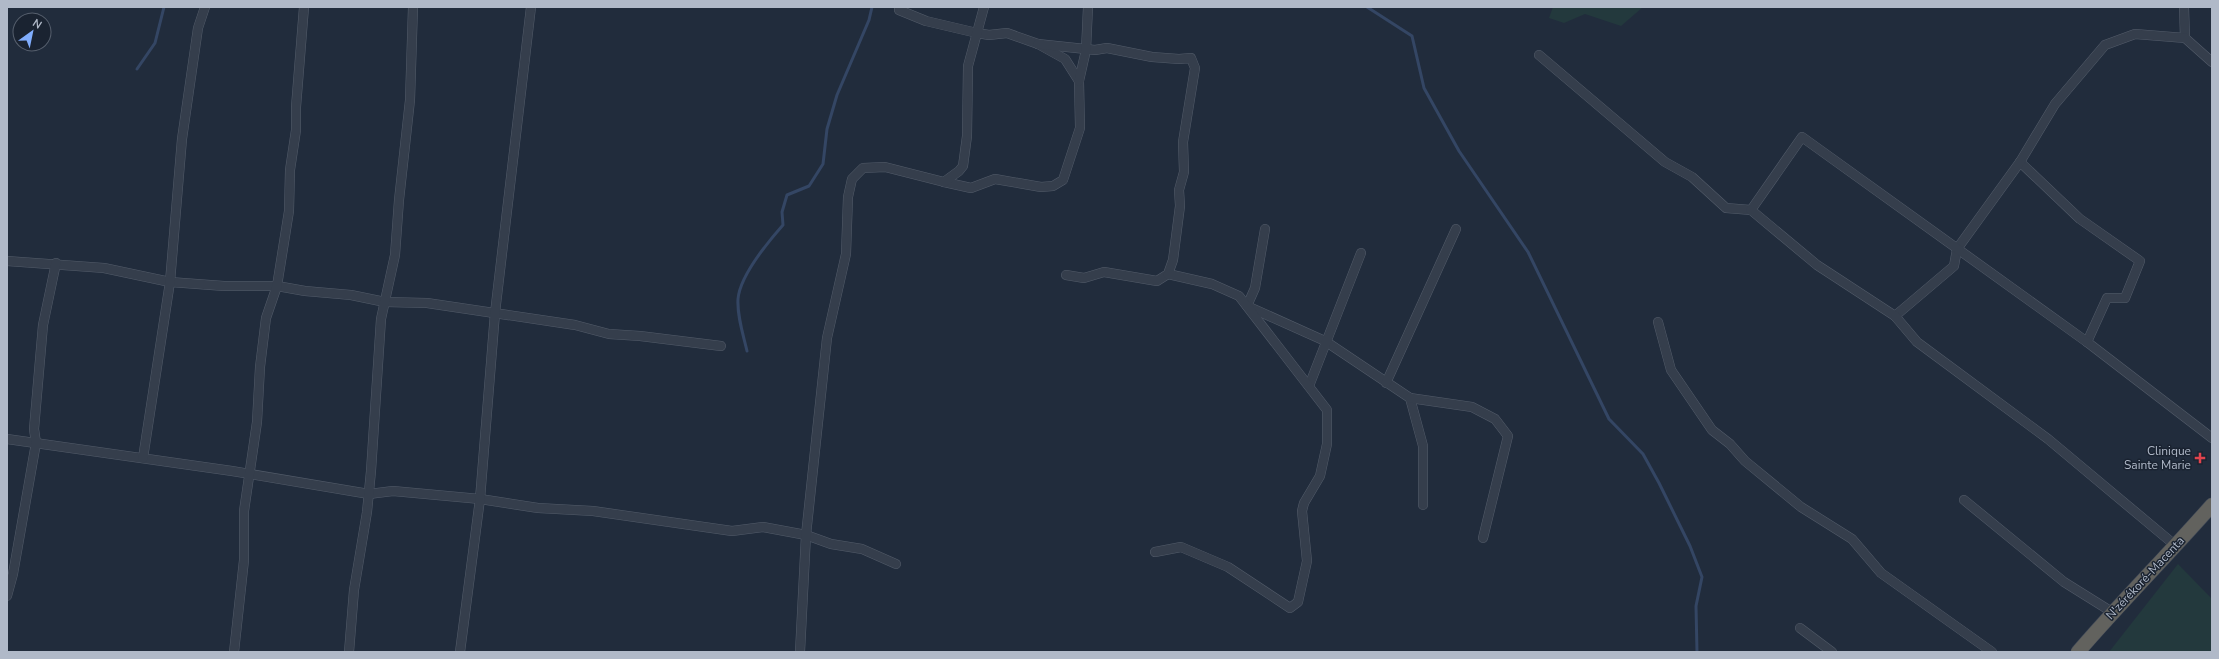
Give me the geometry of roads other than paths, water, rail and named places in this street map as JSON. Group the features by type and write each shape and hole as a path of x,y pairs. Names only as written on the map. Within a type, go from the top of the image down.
{"highway":[{"name":"N'zérékoré-Macenta","path":"2078,652 2112,612 2176,546 2212,505"}],"street":[{"path":"143,458 170,282 182,139 198,28 205,7"},
{"path":"234,652 244,560 244,511 257,422 260,368 266,318 277,286 289,211 290,170 296,130 297,92 304,7"},
{"path":"349,652 354,590 368,494 381,319 395,255 398,200 410,100 413,7"},
{"path":"460,652 480,499 495,313 531,7"},
{"path":"944,182 959,171 963,166 967,128 968,66 984,7"},
{"path":"800,652 806,535 827,338 846,254 848,197 852,179 863,168 885,167 971,188 995,179 1041,187 1053,186 1064,180 1080,128 1079,81 1086,50 1088,7"},
{"path":"2184,7 2185,38"},
{"path":"899,10 926,21 977,33 989,35 1007,32 1038,44 1065,59 1079,81"},
{"path":"1895,316 1954,266 1957,249 2020,162 2055,104 2105,45 2135,34 2185,38 2212,62"},
{"path":"1038,44 1086,50 1107,48 1152,57 1179,59 1191,58 1195,68 1183,142 1184,172 1179,190 1180,206 1174,252 1168,274 1157,281 1104,272 1084,278 1066,275"},
{"path":"1539,55 1659,157 1692,177 1726,208 1751,210 1817,265 1895,316 1917,342 2048,439 2176,546"},
{"path":"1751,210 1802,137 2086,342 2212,438"},
{"path":"2020,162 2080,219 2140,261 2125,298 2107,298 2086,342"},
{"path":"1247,306 1255,288 1265,229"},
{"path":"1386,383 1456,229"},
{"path":"1309,386 1325,341 1361,253"},
{"path":"7,261 56,263 104,268 170,282 224,286 277,286 305,291 351,295 385,302 427,303 575,325 609,334 640,336 721,346"},
{"path":"7,596 13,574 36,443 34,429 43,325 56,263"},
{"path":"1155,552 1181,547 1228,567 1290,608 1298,602 1307,562 1302,511 1304,503 1320,476 1327,444 1327,410 1239,296 1212,284 1168,274"},
{"path":"1247,306 1325,341 1410,398 1472,407 1495,419 1508,436 1483,538"},
{"path":"1658,322 1671,370 1712,430 1730,444 1745,461 1802,507 1852,540 1881,573 1992,652"},
{"path":"1410,398 1423,446 1423,505"},
{"path":"7,439 249,474 368,494 393,491 480,499 538,508 601,512 732,531 762,527 806,535 831,544 862,549 896,564"},
{"path":"1964,500 2064,582 2112,612"},
{"path":"1800,628 1832,652"}],"waterway":[{"path":"137,69 155,43 164,7"},
{"path":"747,351 738,312 740,290 756,259 783,225 782,212 787,195 809,186 823,164 827,129 837,95 869,20 872,7"},
{"path":"1367,7 1412,36 1424,88 1459,151 1528,252 1609,419 1643,454 1659,483 1690,546 1702,577 1696,606 1697,652"}],"place":[{"name":"Clinique Sainte Marie","path":"2200,458"}]}
